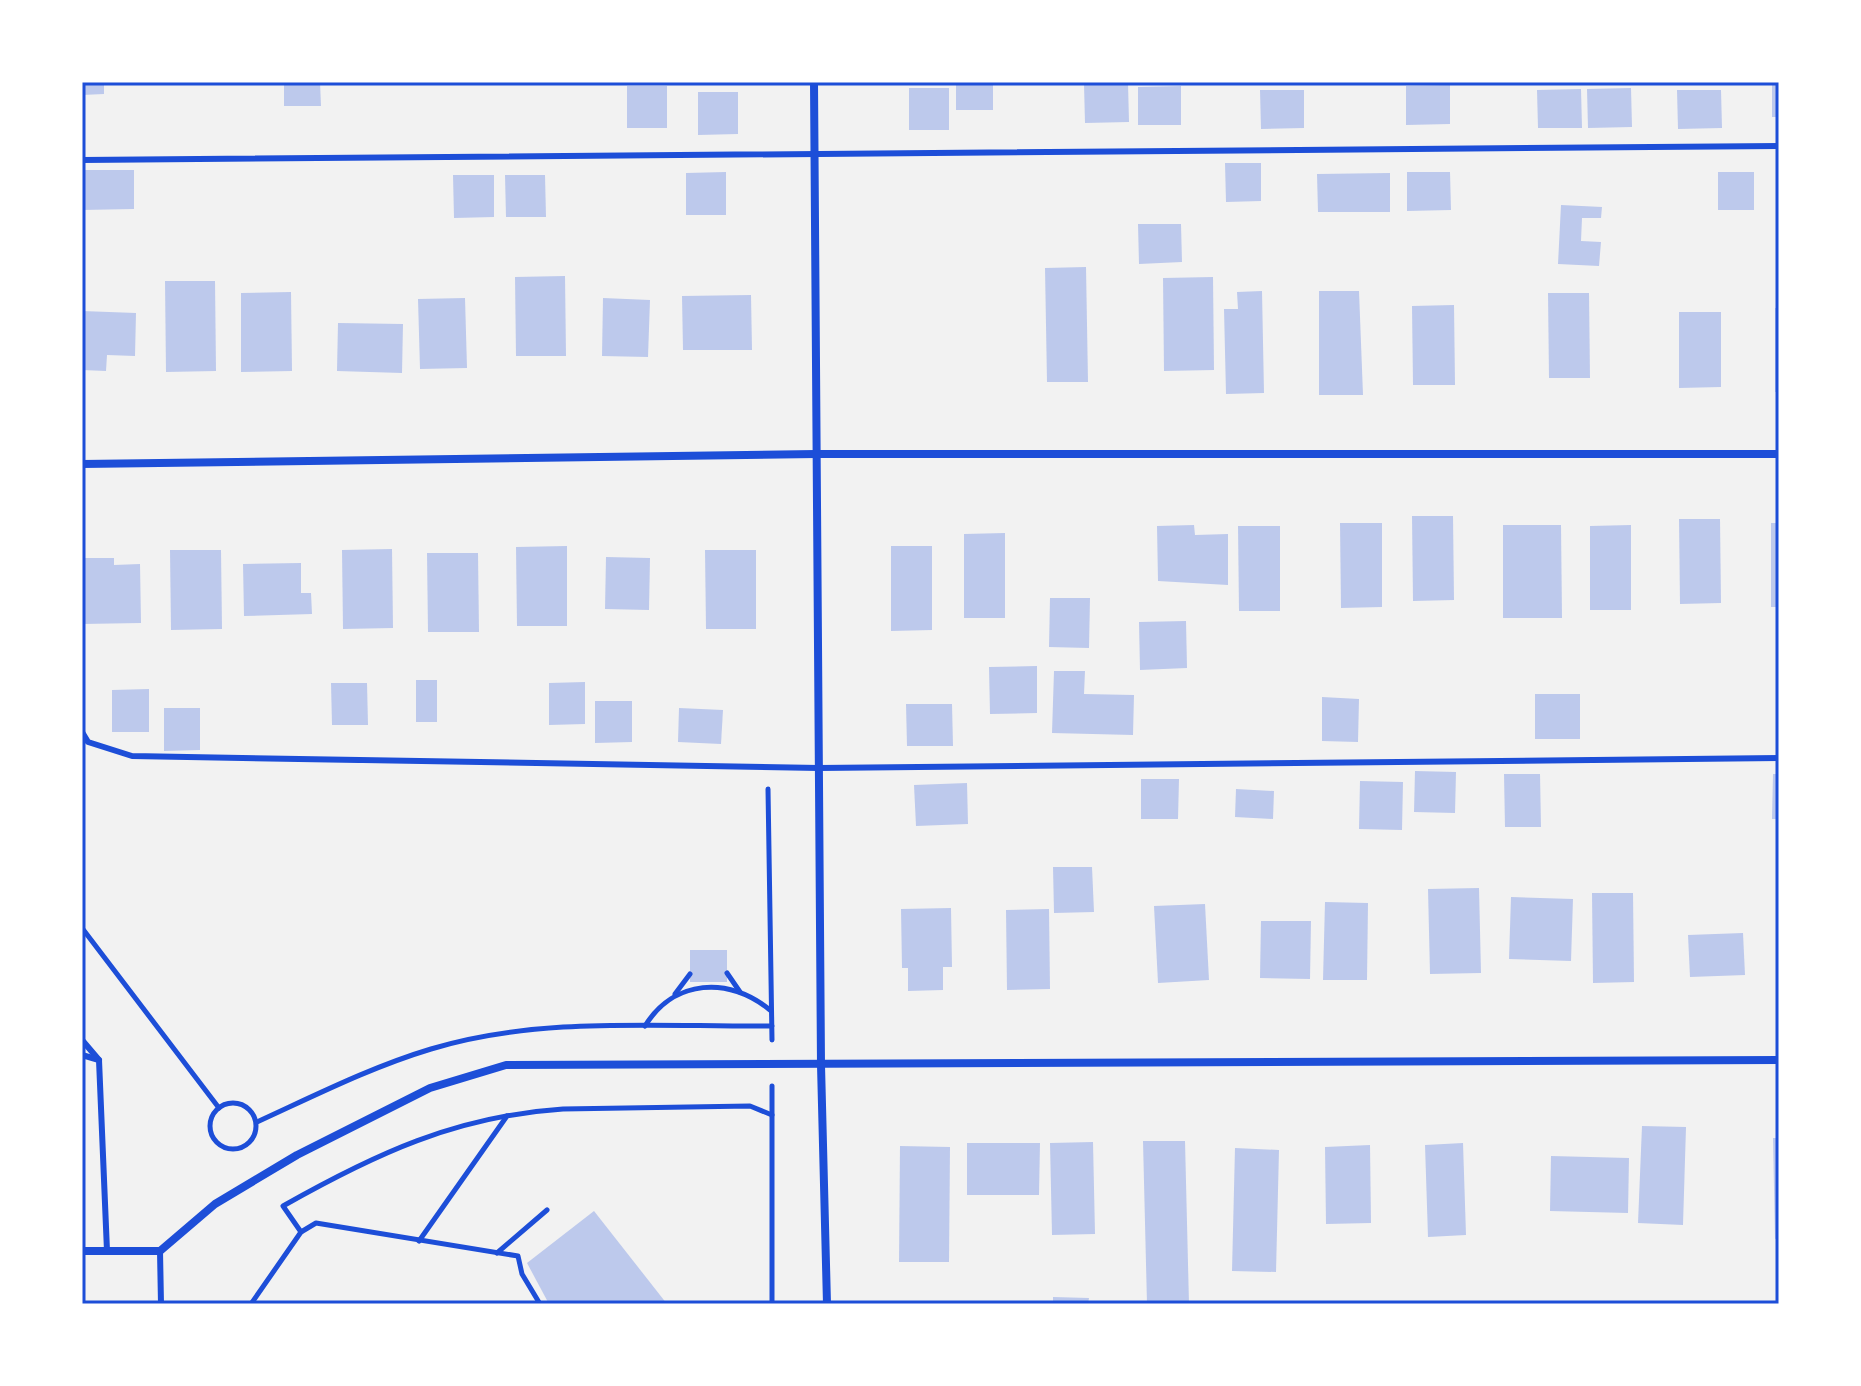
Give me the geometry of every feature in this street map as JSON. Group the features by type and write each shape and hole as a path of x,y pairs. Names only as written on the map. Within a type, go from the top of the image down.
{"street":[{"path":"814,82 821,1065 827,1304"},
{"path":"82,464 816,454 1779,454"},
{"path":"82,1251 160,1251 215,1204 297,1155 430,1088 506,1065 1779,1060"}],"lane":[{"path":"82,160 815,151 1779,146"},
{"path":"82,732 88,742 132,756 819,768 1779,758"},
{"path":"82,1040 99,1060 107,1251"},
{"path":"82,1055 99,1060"},
{"path":"160,1251 161,1304"}],"path":[{"path":"768,789 772,1026"},
{"path":"82,928 219,1108"},
{"path":"727,973 740,993"},
{"path":"645,1027 661,1003 675,994 690,974"},
{"path":"675,994 715,988 757,999 771,1011"},
{"path":"234,1103 249,1109 257,1122 248,1145 227,1149 215,1141 211,1121 219,1108 234,1103"},
{"path":"301,1232 283,1206 332,1178 436,1131 507,1116 585,1108 750,1106 772,1115 772,1304"},
{"path":"419,1241 507,1116"},
{"path":"497,1253 547,1210"},
{"path":"251,1304 301,1232 316,1223 518,1256 522,1274 540,1304"}],"building":[{"path":"82,82 104,82 104,94 82,95"},
{"path":"284,82 320,82 321,106 284,106"},
{"path":"956,82 993,82 993,110 956,110"},
{"path":"1772,82 1779,82 1779,117 1772,117"},
{"path":"1128,83 1129,122 1085,123 1084,84"},
{"path":"1450,85 1450,124 1406,125 1406,86"},
{"path":"627,86 667,86 667,128 627,128"},
{"path":"1181,86 1181,125 1138,125 1138,87"},
{"path":"909,88 949,88 949,130 909,130"},
{"path":"1631,88 1632,127 1588,128 1587,89"},
{"path":"1581,89 1582,128 1538,128 1537,90"},
{"path":"1260,90 1304,90 1304,128 1261,129"},
{"path":"1677,90 1721,90 1722,128 1678,129"},
{"path":"698,92 738,92 738,134 698,135"},
{"path":"1225,163 1261,163 1261,201 1226,202"},
{"path":"82,170 134,170 134,209 82,210"},
{"path":"726,172 726,215 686,215 686,173"},
{"path":"1407,172 1450,172 1451,210 1407,211"},
{"path":"1718,172 1754,172 1754,210 1718,210"},
{"path":"1390,173 1390,212 1318,212 1317,174"},
{"path":"453,175 494,175 494,217 454,218"},
{"path":"505,175 545,175 546,217 506,217"},
{"path":"1561,205 1602,207 1601,218 1582,218 1581,241 1601,242 1599,266 1558,264"},
{"path":"1138,224 1181,224 1182,262 1139,264"},
{"path":"1086,267 1088,382 1047,382 1045,268"},
{"path":"565,276 566,356 516,356 515,277"},
{"path":"1213,277 1214,370 1164,371 1163,278"},
{"path":"165,281 215,281 216,371 166,372"},
{"path":"1262,291 1264,393 1226,394 1224,309 1238,309 1237,292"},
{"path":"1319,291 1359,291 1363,395 1319,395"},
{"path":"291,292 292,371 241,372 241,293"},
{"path":"1548,293 1589,293 1590,378 1549,378"},
{"path":"751,295 752,350 683,350 682,296"},
{"path":"465,298 467,368 420,369 418,299"},
{"path":"603,298 650,300 648,357 602,356"},
{"path":"1454,305 1455,385 1413,385 1412,306"},
{"path":"1775,308 1779,308 1779,392 1775,392"},
{"path":"82,311 136,313 135,356 107,355 106,371 82,370"},
{"path":"1679,312 1721,312 1721,387 1679,388"},
{"path":"338,323 403,324 402,373 337,371"},
{"path":"1412,516 1453,516 1454,600 1413,601"},
{"path":"1679,519 1720,519 1721,603 1680,604"},
{"path":"1340,523 1382,523 1382,607 1341,608"},
{"path":"1771,523 1779,523 1779,607 1771,607"},
{"path":"1194,525 1195,535 1228,534 1228,585 1158,581 1157,526"},
{"path":"1503,525 1561,525 1562,618 1503,618"},
{"path":"1631,525 1631,610 1590,610 1590,526"},
{"path":"1238,526 1280,526 1280,611 1239,611"},
{"path":"1005,533 1005,618 964,618 964,534"},
{"path":"567,546 567,626 517,626 516,547"},
{"path":"891,546 932,546 932,630 891,631"},
{"path":"392,549 393,628 343,629 342,550"},
{"path":"170,550 221,550 222,629 171,630"},
{"path":"705,550 756,550 756,629 706,629"},
{"path":"427,553 478,553 479,632 428,632"},
{"path":"606,557 650,558 649,610 605,609"},
{"path":"82,558 114,558 114,565 140,564 141,623 82,624"},
{"path":"301,563 301,593 311,593 312,614 244,616 243,564"},
{"path":"1050,598 1090,598 1089,648 1049,647"},
{"path":"1186,621 1187,668 1140,670 1139,622"},
{"path":"1037,666 1037,713 990,714 989,667"},
{"path":"1054,671 1085,671 1084,694 1134,695 1133,735 1052,733"},
{"path":"416,680 437,680 437,722 416,722"},
{"path":"585,682 585,724 549,725 549,683"},
{"path":"331,683 367,683 368,725 332,725"},
{"path":"149,689 149,732 112,732 112,690"},
{"path":"1535,694 1580,694 1580,739 1535,739"},
{"path":"1322,697 1359,699 1358,742 1322,741"},
{"path":"595,701 632,701 632,742 595,743"},
{"path":"906,704 952,704 953,746 907,746"},
{"path":"164,708 200,708 200,750 164,751"},
{"path":"679,708 723,710 721,744 678,742"},
{"path":"1415,771 1456,772 1455,813 1414,812"},
{"path":"1504,774 1540,774 1541,827 1505,827"},
{"path":"1773,774 1779,774 1779,819 1772,819"},
{"path":"1141,779 1179,779 1178,819 1141,819"},
{"path":"1360,781 1403,782 1402,830 1359,829"},
{"path":"967,783 968,824 916,826 914,785"},
{"path":"1236,789 1274,791 1273,819 1235,817"},
{"path":"1053,867 1092,867 1094,912 1054,913"},
{"path":"1479,888 1481,973 1430,974 1428,889"},
{"path":"1592,893 1633,893 1634,982 1593,983"},
{"path":"1511,897 1573,899 1571,961 1509,959"},
{"path":"1325,902 1368,903 1367,980 1323,980"},
{"path":"1205,904 1209,980 1158,983 1154,906"},
{"path":"951,908 952,967 943,967 943,990 908,991 908,968 902,968 901,909"},
{"path":"1049,909 1050,989 1007,990 1006,910"},
{"path":"1261,921 1311,921 1310,979 1260,978"},
{"path":"1743,933 1745,975 1690,977 1688,935"},
{"path":"690,950 727,950 727,982 690,982"},
{"path":"1642,1126 1686,1127 1683,1225 1638,1223"},
{"path":"1773,1138 1779,1138 1779,1238 1775,1239"},
{"path":"1143,1141 1185,1141 1189,1304 1147,1304"},
{"path":"1093,1142 1095,1234 1052,1235 1050,1143"},
{"path":"967,1143 1040,1143 1039,1195 967,1195"},
{"path":"1463,1143 1466,1235 1428,1237 1425,1145"},
{"path":"1370,1145 1371,1223 1326,1224 1325,1147"},
{"path":"900,1146 950,1147 949,1262 899,1262"},
{"path":"1235,1148 1279,1150 1276,1272 1232,1271"},
{"path":"1551,1156 1629,1158 1628,1213 1550,1211"},
{"path":"594,1211 667,1304 549,1304 527,1263"},
{"path":"1053,1297 1089,1298 1088,1304 1053,1304"}]}
